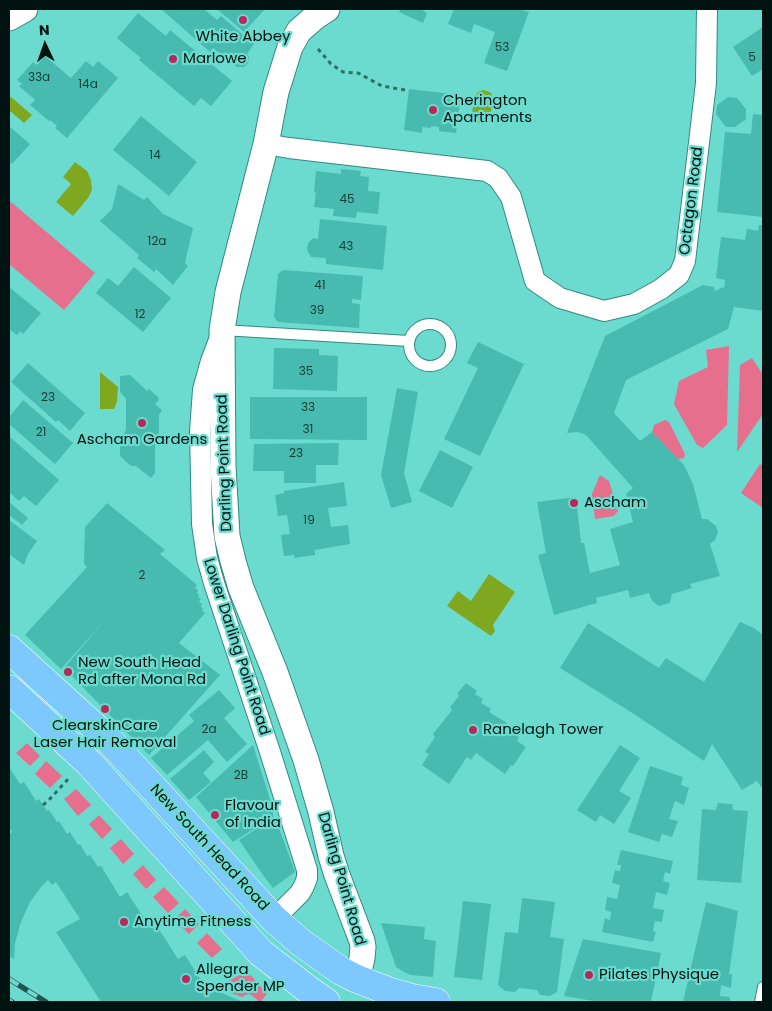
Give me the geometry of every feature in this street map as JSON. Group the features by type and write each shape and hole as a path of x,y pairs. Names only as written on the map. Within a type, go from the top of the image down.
{"main road":[{"name":"New South Head Road","path":"9,649 108,739 274,919 307,947 341,971 354,991 391,992 436,1002"},
{"name":"New South Head Road","path":"9,689 102,777 261,953 326,1002"}],"street":[{"path":"9,18 25,9"},
{"name":"Darling Point Road","path":"327,9 299,31 290,47 276,92 266,144 228,292 222,330 223,466 227,536 232,561 275,672 306,760 337,875 362,941 362,958 354,991"},
{"name":"Octagon Road","path":"266,144 487,171 498,178 511,197 535,281 560,298 604,311 634,304 661,289 679,274 685,261 706,83 707,9"},
{"name":"Lower Darling Point Road","path":"222,330 203,390 200,431 202,524 207,558 307,870 307,878 300,893 274,919"}],"lane":[{"path":"435,324 447,331 452,343 452,350 443,362 437,365 422,365 412,355 409,341 411,335 421,325 435,324"},
{"path":"222,330 409,341"},
{"path":"760,1002 763,987"}],"path":[{"path":"318,49 331,64 343,72 358,73 382,86 405,90"},
{"path":"43,805 72,775"}],"shaded area":[{"path":"483,90 490,92 494,99 489,119 478,123 472,113 475,96"},
{"path":"11,97 32,115 24,123 9,110 9,99"},
{"path":"75,162 87,171 91,180 92,190 73,216 56,202 71,184 63,177"},
{"path":"11,202 95,273 64,310 9,264 9,205"},
{"path":"729,346 727,425 703,448 697,445 674,404 679,381 708,367 706,350"},
{"path":"752,358 763,375 763,414 737,452 740,365"},
{"path":"100,372 118,387 117,402 114,409 100,409"},
{"path":"665,420 669,422 685,454 684,458 678,459 652,432 654,425"},
{"path":"760,464 763,466 763,508 741,493"},
{"path":"600,475 609,481 618,511 614,516 595,519 592,494"},
{"path":"489,574 515,592 493,625 495,631 491,636 447,606 458,591 471,601"},
{"path":"27,743 40,756 30,766 16,753"},
{"path":"46,761 62,776 50,788 35,774"},
{"path":"76,789 91,805 78,816 64,799"},
{"path":"99,815 112,829 102,839 89,824"},
{"path":"121,839 134,854 123,864 110,848"},
{"path":"143,865 156,880 146,889 133,874"},
{"path":"164,887 179,903 168,913 153,897"},
{"path":"185,909 199,924 189,934 174,920"},
{"path":"207,933 222,949 212,958 197,943"},
{"path":"247,971 267,994 260,1002 250,994 242,997 231,993 227,982"}],"building":[{"path":"161,9 204,9 217,20 221,16 254,44 247,54 249,57 248,63 244,67 237,67 213,48 210,52"},
{"name":"White Abbey","path":"217,9 265,9 244,32"},
{"path":"401,9 420,9 427,13 423,23 399,12"},
{"path":"454,9 519,9 529,12 507,71 484,63 495,32 474,24 471,33 448,24"},
{"name":"Marlowe","path":"138,13 166,36 170,30 232,81 211,106 201,98 194,106 139,60 141,58 117,38"},
{"path":"763,27 763,69 752,76 733,47"},
{"path":"45,56 71,78 86,61 93,67 98,61 118,78 67,138 55,128 57,126 30,105 35,100 19,86 22,84 17,80 33,62 37,65"},
{"name":"Cherington Apartments","path":"409,89 461,95 456,133 439,131 439,127 431,126 431,128 422,127 422,133 404,130"},
{"path":"728,97 737,98 746,109 746,119 735,127 726,127 716,114 717,105"},
{"path":"753,114 763,115 763,217 717,212 725,132 751,134"},
{"path":"141,116 197,162 169,196 113,150"},
{"path":"9,126 30,144 12,164 9,162"},
{"path":"341,169 361,171 360,176 369,177 368,191 380,192 378,214 357,212 356,218 333,216 334,209 314,207 316,171 341,174"},
{"path":"118,184 144,200 147,197 163,214 193,228 185,263 188,266 173,285 156,269 154,272 137,258 139,255 100,221 112,209"},
{"path":"320,219 387,226 383,270 326,264 326,258 311,257 307,250 308,243 313,238 318,239"},
{"path":"759,225 763,225 763,311 734,307 728,329 626,380 614,413 640,441 652,432 684,465 693,484 702,519 707,519 716,526 718,532 715,540 710,544 720,576 690,584 692,588 672,594 670,603 659,606 652,601 649,593 630,598 628,590 596,598 597,603 554,615 538,555 546,553 537,502 576,497 581,543 584,543 590,573 620,565 610,529 633,522 626,494 633,488 586,435 578,432 567,433 605,336 703,285 714,287 715,291 723,287 724,289 725,280 716,278 721,237 745,240 747,229 758,231"},
{"path":"134,267 171,298 143,332 96,293 108,278 118,286"},
{"path":"283,270 363,276 361,300 352,299 352,303 360,304 359,328 278,322 274,317 278,274"},
{"path":"9,287 41,313 23,334 20,331 17,335 9,329"},
{"path":"478,342 524,364 480,456 444,439 478,368 467,363"},
{"path":"274,348 319,349 319,355 338,356 337,391 273,389"},
{"path":"28,363 85,413 70,431 58,420 56,422 11,382"},
{"name":"Ascham Gardens","path":"130,375 147,391 149,389 158,397 159,400 155,404 162,410 159,415 159,439 155,439 155,473 151,478 136,466 131,466 120,456 120,439 126,430 126,399 120,392 120,376"},
{"path":"397,388 418,392 404,473 412,502 391,508 381,475"},
{"path":"250,397 367,397 367,440 250,439"},
{"path":"23,400 73,443 55,464 9,424 9,417"},
{"path":"10,437 59,480 36,506 24,496 19,501 9,492"},
{"path":"339,443 338,465 316,465 316,483 284,483 284,471 253,471 254,444"},
{"path":"440,450 473,467 452,508 419,491"},
{"path":"344,482 347,506 328,508 331,527 348,525 350,544 315,550 315,555 294,558 294,555 284,556 281,535 290,534 287,515 278,516 275,495 284,493 284,491"},
{"path":"9,502 28,518 22,525 9,515"},
{"path":"107,503 165,550 160,554 197,585 195,588 198,590 198,597 201,599 199,602 202,604 202,611 205,613 179,643 220,675 149,755 64,668 107,618 61,669 25,635 87,567 84,564 85,527"},
{"path":"9,520 37,541 28,554 24,565 9,554"},
{"path":"740,622 754,628 763,635 763,786 761,787 757,781 742,790 712,744 704,761 634,714 560,668 588,623 659,668 666,658 704,682"},
{"name":"Ranelagh Tower","path":"466,683 477,691 475,694 483,699 481,703 491,709 489,712 507,723 505,726 519,737 517,741 526,747 505,774 476,753 471,760 467,757 449,784 422,765 429,754 425,752 435,737 433,734 452,710 450,707"},
{"path":"219,690 235,708 224,718 247,744 227,762 208,740 167,775 151,758 194,721 189,715"},
{"path":"253,745 273,809 273,817 233,842 196,797"},
{"path":"620,745 640,758 619,791 631,798 614,824 600,815 596,822 577,810"},
{"path":"204,750 214,762 203,773 211,782 189,800 170,779"},
{"path":"650,766 683,777 681,785 689,788 684,805 675,801 669,819 678,821 672,837 662,834 659,842 628,832"},
{"path":"9,767 20,784 24,782 36,801 39,799 57,822 59,821 67,834 70,832 87,856 90,855 98,867 101,866 120,897 127,892 149,926 155,923 178,959 185,955 207,990 210,988 243,1002 101,1002 56,932 80,919 56,882 52,885 48,880 30,902 21,922 15,943 14,959 9,956 9,835 12,832 9,827"},
{"path":"718,803 732,804 733,810 748,811 741,883 697,880 702,809 716,810"},
{"path":"275,817 295,872 273,888 239,840"},
{"path":"621,850 673,861 670,874 665,872 663,881 670,883 667,895 656,892 653,908 664,910 662,922 655,921 653,931 656,932 653,942 602,932 605,918 610,920 611,912 605,910 607,897 617,899 620,885 612,883 615,870 620,871 621,865 617,865"},
{"path":"522,898 555,902 550,937 564,939 557,992 550,996 540,995 537,990 519,988 515,992 505,991 498,985 505,932 518,933"},
{"path":"463,901 491,904 482,980 454,977"},
{"path":"706,902 738,911 729,974 732,974 731,988 721,985 720,996 730,997 730,1002 683,1002"},
{"path":"381,923 425,927 424,939 436,941 433,977 411,975 396,967"},
{"path":"583,939 661,953 651,1002 599,1002 564,996"}],"railway":[{"path":"9,979 46,1002"}],"place":[{"name":"White Abbey","path":"243,20"},
{"name":"Marlowe","path":"173,59"},
{"name":"Cherington Apartments","path":"433,110"},
{"name":"Ascham Gardens","path":"142,423"},
{"name":"Ascham","path":"574,503"},
{"name":"New South Head Rd after Mona Rd","path":"68,672"},
{"name":"ClearskinCare Laser Hair Removal","path":"105,709"},
{"name":"Ranelagh Tower","path":"473,730"},
{"name":"Flavour of India","path":"215,815"},
{"name":"Anytime Fitness","path":"124,922"},
{"name":"Pilates Physique","path":"589,975"},
{"name":"Allegra Spender MP","path":"186,979"}]}
